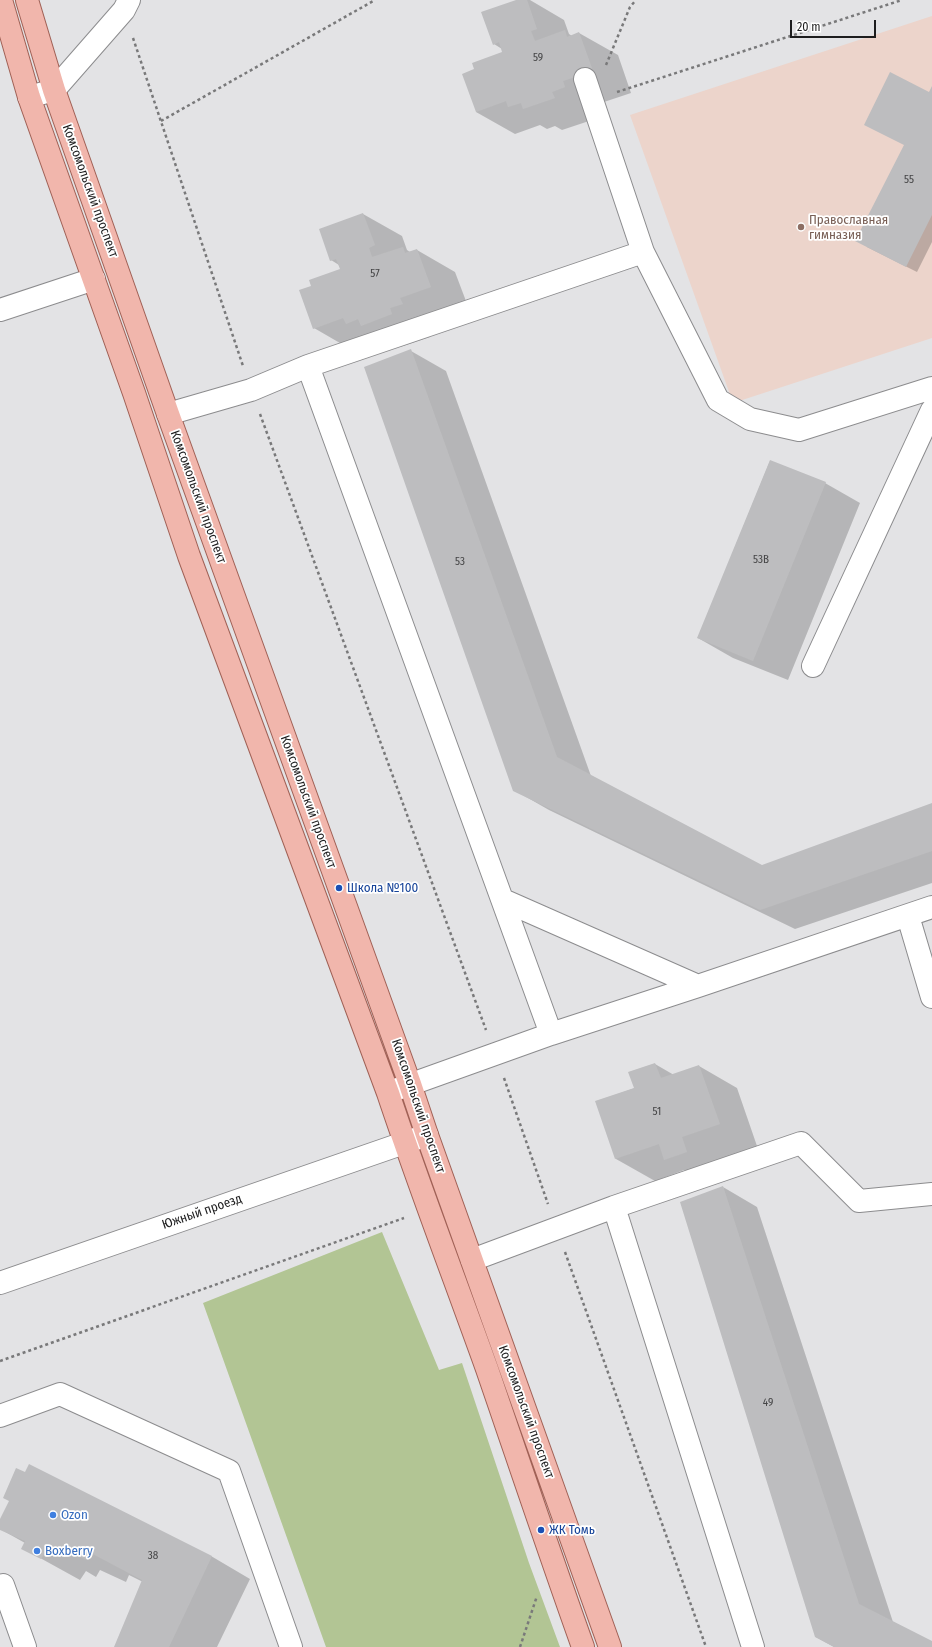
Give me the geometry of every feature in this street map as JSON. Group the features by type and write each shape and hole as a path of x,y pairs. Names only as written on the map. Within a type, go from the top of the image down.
{"main road":[{"name":"Комсомольский проспект","path":"1,0 29,97 94,279 189,556 388,1093 404,1142 493,1387 550,1556 583,1647"},
{"name":"Комсомольский проспект","path":"27,0 54,90 168,414 410,1084 610,1647"}],"street":[{"path":"29,97 54,90 126,5"},
{"path":"585,79 643,252 718,400 750,419 799,430 932,388"},
{"path":"168,414 251,390 308,366 643,252"},
{"path":"0,310 94,279"},
{"path":"308,366 551,1034"},
{"path":"813,666 932,410"},
{"path":"503,900 698,986"},
{"path":"388,1093 495,1053 932,907"},
{"path":"908,916 932,997"},
{"name":"Южный проезд","path":"0,1282 427,1135"},
{"path":"472,1260 614,1207 802,1143 860,1201 932,1194"},
{"path":"614,1207 753,1647"},
{"path":"0,1416 60,1394 229,1471 291,1647"},
{"path":"1,1583 25,1647"}],"path":[{"path":"161,121 375,0"},
{"path":"591,100 630,7 636,0"},
{"path":"591,100 902,0"},
{"path":"126,5 161,121 251,390 495,1053 706,1647"},
{"path":"0,1361 429,1209"},
{"path":"520,1647 538,1594"}],"shaded area":[{"name":"Православная гимназия","path":"932,16 932,338 733,403 630,115"}],"green space":[{"path":"382,1232 439,1370 462,1363 529,1563 560,1647 326,1647 203,1303"}],"building":[{"path":"516,0 527,0 537,29 531,31 535,41 565,30 567,37 579,32 593,71 563,81 565,87 552,92 555,98 523,109 521,103 508,107 506,101 476,112 462,74 474,69 472,63 502,52 499,42 493,45 481,12"},
{"path":"890,72 929,92 932,86 932,215 906,267 855,241 904,145 864,125"},
{"path":"363,213 375,245 369,248 372,257 403,247 405,253 417,249 431,287 400,298 403,304 390,308 392,314 361,326 358,319 346,324 343,318 313,329 299,290 311,286 309,280 340,269 336,259 330,261 319,229"},
{"path":"411,349 557,757 762,865 932,803 932,851 760,910 513,791 364,367"},
{"path":"770,460 826,482 753,661 697,638"},
{"path":"655,1063 661,1078 699,1065 720,1124 682,1137 687,1152 664,1160 659,1144 615,1159 595,1101 634,1088 628,1072"},
{"path":"723,1186 859,1604 932,1641 932,1647 834,1647 815,1637 680,1202"},
{"path":"29,1464 212,1556 169,1647 114,1647 142,1580 91,1553 87,1560 61,1548 57,1556 47,1550 41,1559 21,1549 25,1541 0,1530 0,1519 9,1501 3,1498 16,1468 25,1472"}],"place":[{"name":"Православная гимназия","path":"801,227"},
{"name":"Школа №100","path":"339,888"},
{"name":"Ozon","path":"53,1515"},
{"name":"ЖК Томь","path":"541,1530"},
{"name":"Boxberry","path":"37,1551"}]}
